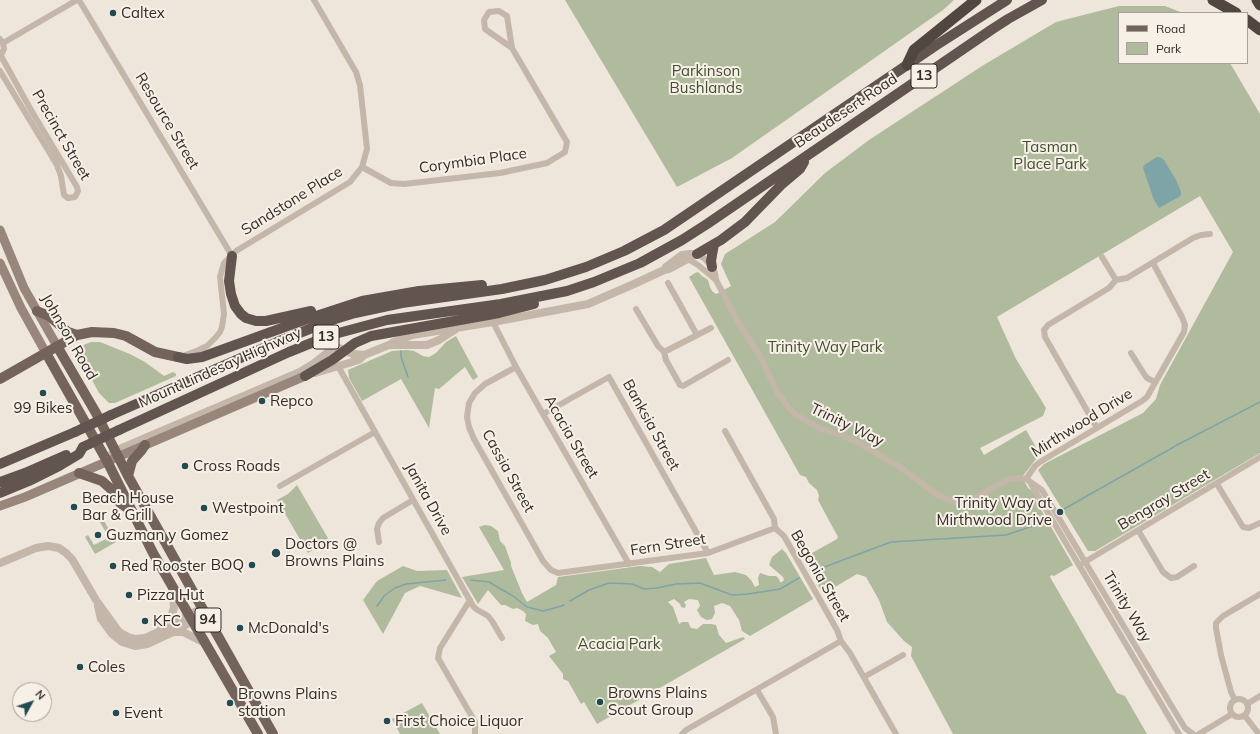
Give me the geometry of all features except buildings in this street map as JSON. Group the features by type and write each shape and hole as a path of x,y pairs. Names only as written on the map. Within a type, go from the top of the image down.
{"highway":[{"path":"907,65 914,50 976,0"},
{"name":"Beaudesert Road","path":"678,221 907,65 1006,0"},
{"name":"Beaudesert Road","path":"687,236 990,30 1042,0"},
{"path":"1213,0 1234,12"},
{"path":"1257,0 1260,4"},
{"path":"1248,21 1260,30"},
{"path":"692,257 714,244 745,222 800,168 808,155"},
{"name":"Mount Lindesay Highway","path":"0,464 14,460 111,415 283,339 332,320 355,313 402,303 502,289 545,280 586,267 642,242 678,221"},
{"name":"Mount Lindesay Highway","path":"0,482 25,473 83,447 289,352 349,330 401,317 508,303 567,291 618,273 660,253 687,236"},
{"path":"712,267 711,261 714,244"},
{"path":"232,256 229,281 231,294 235,306 246,318 256,321 266,321 334,306 346,305"},
{"path":"178,357 186,359 208,356 346,305 376,298 427,290 487,285 502,289"},
{"path":"305,376 356,343 371,336 513,310 557,297 567,291"},
{"path":"0,493 59,466 79,454 83,447"}],"main road":[{"name":"Johnson Road","path":"0,230 24,288 96,413 117,454"},
{"name":"Johnson Road","path":"0,263 21,308 107,460"},
{"path":"37,311 49,316 68,332 77,335"},
{"name":"Mount Lindesay Highway","path":"0,379 77,335 92,332 114,333 126,336 156,352 178,357"},
{"path":"0,506 79,473 117,454 145,445 305,376"},
{"path":"128,476 132,461 145,445"},
{"name":"94","path":"117,454 203,611 273,734"},
{"name":"94","path":"107,460 172,586 258,734"},
{"path":"79,473 102,481 112,490 120,503 132,511"}],"street":[{"path":"1,56 4,49 1,41 78,0"},
{"name":"Resource Street","path":"78,0 232,256"},
{"name":"Sandstone Place","path":"178,357 207,346 220,332 224,314 220,277 224,263 239,248 350,182 362,167 367,149 360,85 356,72 314,0"},
{"name":"Corymbia Place","path":"362,167 391,183 404,184 500,174 546,163 565,152 567,142 512,48 506,16 499,11 489,12 484,20 485,29 512,48"},
{"name":"Precinct Street","path":"0,71 57,165 61,176 64,195 70,199 75,197 78,191 77,187 1,56"},
{"path":"8,84 15,81"},
{"path":"1098,428 1045,337 1044,330 1048,325 1109,288 1116,280 1127,278 1193,238 1210,234"},
{"path":"305,376 359,360 364,356 412,335 459,328 588,304 662,271 678,257 686,254 692,257 705,259 712,267"},
{"name":"Trinity Way","path":"692,257 694,262 716,280"},
{"path":"1102,257 1116,280"},
{"name":"Mirthwood Drive","path":"1026,479 1035,466 1040,462 1147,397 1184,332 1185,325 1152,263"},
{"name":"Trinity Way","path":"712,267 716,280 738,322 760,356 776,390 796,415 821,428 844,436 866,447 901,468 947,500 956,502 973,499 1007,480 1018,478 1026,479 1034,486 1189,733"},
{"path":"668,283 698,335"},
{"path":"636,309 658,346 664,352 666,360 680,385 683,386 728,360"},
{"name":"Acacia Street","path":"493,322 516,367 629,564"},
{"path":"390,345 423,346 433,343 459,328"},
{"path":"664,352 711,328"},
{"path":"425,333 430,336 433,343"},
{"path":"117,454 300,372 333,348 339,348 353,354 364,356"},
{"path":"1131,353 1147,378 1155,382"},
{"name":"Janita Drive","path":"338,366 470,600 476,609 488,616 502,638"},
{"name":"Cassia Street","path":"516,367 485,384 476,393 469,403 467,417 469,427 474,439 543,561 551,570 558,573 562,572"},
{"name":"Banksia Street","path":"543,414 609,377 708,553"},
{"name":"Begonia Street","path":"725,431 774,519 775,528 784,536 837,630 841,641 850,653 896,734"},
{"path":"280,486 375,432"},
{"name":"Bengray Street","path":"1082,563 1260,457"},
{"path":"1217,484 1243,527 1249,528 1260,522"},
{"path":"379,542 377,529 383,518 413,500"},
{"name":"Fern Street","path":"562,572 708,553 775,528"},
{"path":"1138,530 1164,572 1171,578 1177,577 1194,566"},
{"path":"0,563 36,548 48,546 59,548 72,560 96,600 119,632 128,637 135,639 145,638 191,618"},
{"name":"Trinity Way","path":"1082,563 1179,734"},
{"path":"153,634 156,629 168,621 172,614 174,608 172,586"},
{"path":"1235,700 1221,655 1216,623 1223,616 1260,594"},
{"path":"96,600 101,619 112,634 122,642 135,646 147,644 173,632 203,611"},
{"path":"470,600 440,648 438,658 475,722 476,734"},
{"path":"173,632 183,632 206,643"},
{"path":"682,734 686,730 841,641"},
{"path":"864,678 903,655"},
{"path":"757,690 773,717 776,734"},
{"path":"1247,704 1260,696"},
{"path":"1240,699 1247,704 1248,709 1245,716 1237,717 1232,714 1230,706 1235,700 1240,699"},
{"path":"1199,734 1232,714"},
{"path":"1245,716 1259,734"}],"green space":[{"name":"Parkinson Bushlands","path":"565,0 954,0 943,10 732,158 677,187"},
{"path":"1119,6 1165,6 1180,12 1118,12 1118,64 1231,64 1260,114 1260,453 1095,551 1088,551 1038,470 1044,464 1143,413 1156,399 1160,385 1233,252 1200,196 997,317 1016,359 1046,408 1043,416 980,448 984,455 1026,430 1040,454 1022,477 1028,488 1036,496 1036,501 1073,565 1054,576 1051,575 1050,577 1117,693 1125,696 1147,734 953,734 911,656 912,647 904,641 887,622 879,600 866,577 857,574 823,594 803,558 837,539 838,537 818,500 819,496 817,490 809,483 806,477 800,475 689,277 698,272 708,280 712,291 716,294 731,286 721,264 725,254 775,222 825,173 869,140 982,66 1056,22"},
{"path":"456,336 478,377 473,380 465,367 439,389 435,388 429,428 401,379 362,401 349,378 348,370 392,351 414,351 423,356 429,357 436,353 446,342"},
{"path":"91,342 100,342 130,354 145,362 164,376 173,372 176,376 115,403 109,403 99,393 77,352 81,346"},
{"path":"297,485 329,540 308,553 277,500 288,494"},
{"path":"102,517 116,542 95,554 85,537 88,535 94,545 106,539 107,541 110,539 98,519"},
{"name":"Acacia Park","path":"485,525 491,526 498,531 500,541 505,546 511,566 527,602 556,585 558,577 640,566 652,567 660,572 669,564 706,558 714,575 735,572 746,575 755,587 759,585 758,578 760,573 769,576 776,576 780,582 782,582 784,580 783,577 769,565 772,557 782,549 786,553 813,599 750,636 742,631 739,620 730,606 722,603 714,606 715,613 712,619 707,620 701,617 697,610 700,606 698,600 689,599 684,602 686,605 685,608 681,607 680,604 674,599 668,602 673,607 679,624 682,622 688,622 691,628 697,629 703,624 716,625 719,635 726,643 743,637 745,639 597,724 584,702 581,704 568,681 563,679 563,674 549,656 556,652 548,638 540,631 538,624 533,625 525,621 526,614 523,611 517,608 513,609 505,605 501,605 488,590 478,604 462,577 504,570 479,527"},
{"path":"403,566 417,571 447,570 462,598 420,586 405,593 383,634 363,600 377,581"},
{"path":"422,703 440,734 400,734 392,719"}],"water":[{"path":"1157,157 1164,160 1176,180 1181,192 1179,197 1159,208 1154,200 1143,168 1144,165"}],"waterway":[{"path":"401,351 401,357 408,377"},
{"path":"1064,509 1179,444 1260,402"},
{"path":"811,572 891,542 1006,535 1033,526 1045,519"},
{"path":"570,601 589,590 609,583 632,584 644,589 676,584 700,583 732,595 780,589 799,578"},
{"path":"377,606 385,595 395,588 406,584 446,580"},
{"path":"471,580 489,582 513,596 527,607 543,611 564,605"}],"place":[{"name":"Caltex","path":"113,13"},
{"name":"99 Bikes","path":"43,393"},
{"name":"Repco","path":"262,401"},
{"name":"Cross Roads","path":"185,466"},
{"name":"Beach House Bar & Grill","path":"74,507"},
{"name":"Westpoint","path":"204,508"},
{"name":"Trinity Way at Mirthwood Drive","path":"1060,512"},
{"name":"Guzman y Gomez","path":"98,535"},
{"name":"Doctors @ Browns Plains","path":"276,553"},
{"name":"BOQ","path":"252,565"},
{"name":"Red Rooster","path":"113,566"},
{"name":"Pizza Hut","path":"129,595"},
{"name":"KFC","path":"145,621"},
{"name":"McDonald's","path":"240,628"},
{"name":"Coles","path":"80,667"},
{"name":"Browns Plains Scout Group","path":"600,702"},
{"name":"Browns Plains station","path":"230,703"},
{"name":"Event","path":"116,713"},
{"name":"First Choice Liquor","path":"387,721"}],"park label":[{"name":"Tasman Place Park","path":"1050,156"},
{"name":"Trinity Way Park","path":"825,347"}]}
